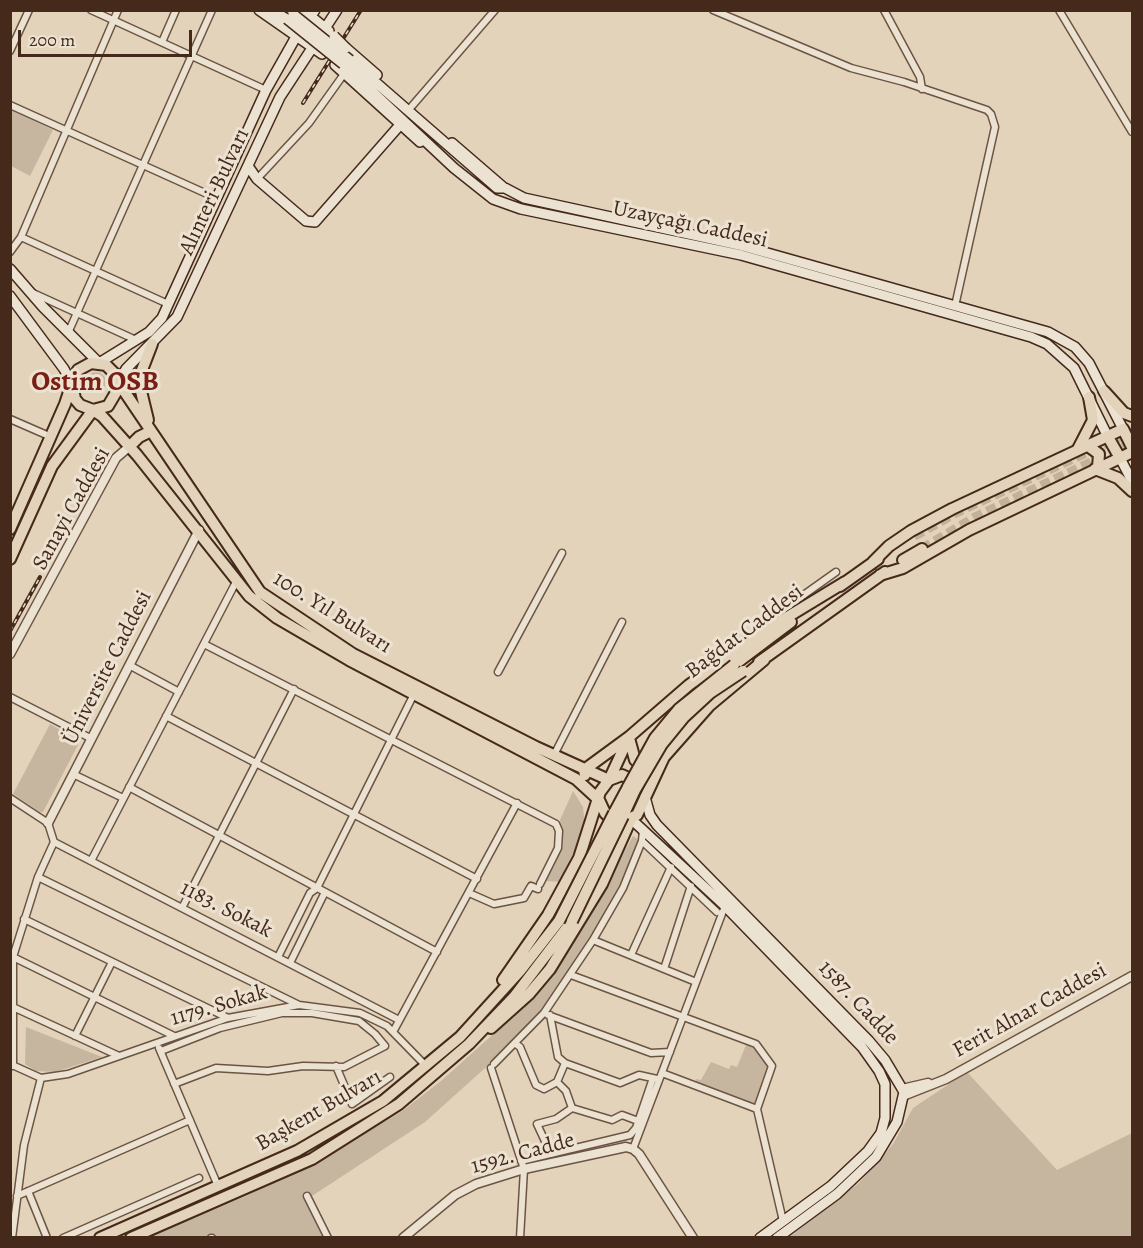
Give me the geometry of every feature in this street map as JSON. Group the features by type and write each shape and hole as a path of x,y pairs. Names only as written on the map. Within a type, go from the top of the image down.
{"main road":[{"path":"259,10 343,66 399,126 454,168"},
{"name":"Uzayçağı Caddesi","path":"272,10 289,14 454,168 493,199 521,209 741,255 1031,337 1062,355 1074,368 1108,436"},
{"name":"Alınteri Bulvarı","path":"118,382 177,317 280,97 313,47 330,32 337,10"},
{"path":"309,12 346,48 505,188"},
{"name":"Alınteri Bulvarı","path":"99,363 149,332 162,318 266,90 309,12"},
{"name":"Uzayçağı Caddesi","path":"343,66 497,188 505,188 524,198 739,245 1048,332 1075,346 1089,363 1114,411 1128,427"},
{"path":"248,166 257,179 306,221 315,222 399,126"},
{"path":"244,176 257,179"},
{"path":"10,269 99,363 111,369 118,382 113,401 102,409 93,410 80,405 75,399 72,384 64,369 10,296"},
{"path":"130,447 139,437 151,431 140,387 144,363 152,344"},
{"path":"10,529 14,509 78,370 84,366 99,363"},
{"name":"100. Yıl Bulvarı","path":"118,382 260,592 353,654 584,770 609,780"},
{"path":"1104,391 1124,413 1132,416"},
{"path":"1077,451 1093,420 1089,397"},
{"path":"10,559 52,466 93,410"},
{"name":"100. Yıl Bulvarı","path":"93,410 102,416 130,447 199,530 249,596 277,618 414,694 576,779 599,800"},
{"path":"1099,418 1110,421 1114,411"},
{"path":"873,562 889,546 920,526 1128,427 1132,449 1119,458 969,530 903,568 880,575"},
{"path":"1108,436 1132,481"},
{"path":"1088,446 1099,454 1097,468"},
{"path":"1097,468 1114,476 1132,491"},
{"name":"Bağdat Caddesi","path":"623,816 631,789 655,738 679,709 698,691 738,668 845,582 914,536"},
{"name":"Bağdat Caddesi","path":"738,668 764,660 880,575 922,549"},
{"path":"576,779 585,776 584,770 629,737 689,685 771,627 845,582"},
{"path":"599,800 601,807 610,818 617,820 641,810 663,761 699,716 764,660"},
{"path":"629,737 635,760 645,767 663,761"},
{"path":"579,858 604,785 609,780 629,737"},
{"path":"609,780 618,776 629,777 640,784 645,797"},
{"name":"1587. Cadde","path":"645,797 650,815 657,825 869,1041 885,1060 902,1092"},
{"path":"464,1040 500,1022 550,969 602,884 618,849 623,816"},
{"name":"1587. Cadde","path":"623,816 642,830 862,1047 879,1071 886,1096 883,1126 868,1151 831,1186 760,1238"},
{"name":"Başkent Bulvarı","path":"100,1238 297,1151 383,1101 426,1066 464,1040 559,921 623,816"},
{"name":"Başkent Bulvarı","path":"131,1238 312,1159 399,1104 529,979 572,921 623,816"},
{"path":"464,1040 549,915 579,858 594,837 600,833 611,832 617,839 618,849"},
{"path":"889,1087 902,1092 897,1102 886,1096 889,1087"},
{"path":"777,1238 837,1194 876,1157 897,1122 902,1092"}],"street":[{"path":"10,51 29,10"},
{"path":"91,10 266,90"},
{"path":"10,252 21,237 118,10"},
{"path":"162,42 176,10"},
{"path":"69,333 212,10"},
{"path":"412,106 495,10"},
{"path":"713,10 851,68 922,88 987,110 995,123 955,306"},
{"path":"884,10 920,77 922,88"},
{"path":"1059,10 1132,132"},
{"path":"257,179 309,123 343,66"},
{"path":"10,105 216,198"},
{"path":"21,237 168,304"},
{"path":"29,291 136,340"},
{"path":"10,419 49,436"},
{"name":"Sanayi Caddesi","path":"10,654 116,458 130,447"},
{"name":"Üniversite Caddesi","path":"48,823 199,530"},
{"path":"498,672 562,553"},
{"path":"767,621 836,572"},
{"path":"91,861 237,580"},
{"path":"554,755 622,622"},
{"path":"204,644 556,824 559,831 558,848 539,887 531,886 524,898 494,904 469,893"},
{"path":"129,665 179,692"},
{"path":"182,908 294,689"},
{"path":"278,957 310,893 317,888 414,694"},
{"path":"10,697 92,739"},
{"path":"166,716 477,879"},
{"path":"75,774 123,798"},
{"path":"129,787 437,952"},
{"path":"10,798 48,823 54,842 38,877 13,957 15,1008 12,1065 41,1078 24,1145 12,1238"},
{"path":"393,1032 517,803"},
{"path":"520,1238 523,1165 493,1066 547,1014 623,888 642,841 642,830"},
{"path":"523,1165 551,1154 627,1137 634,1131 683,1018 721,909 691,886 642,841"},
{"name":"1183. Sokak","path":"54,842 399,1020"},
{"path":"631,955 671,867"},
{"path":"38,877 299,1005"},
{"path":"664,969 691,886"},
{"path":"290,963 325,892"},
{"path":"24,920 228,1018"},
{"path":"593,940 696,982"},
{"path":"13,957 174,1036"},
{"path":"75,1036 112,962"},
{"path":"571,975 756,1044 772,1066 757,1110 783,1221"},
{"name":"Ferit Alnar Caddesi","path":"902,1092 946,1078 1132,976"},
{"name":"1179. Sokak","path":"41,1078 68,1074 228,1018 299,1005 360,1013 393,1032 426,1066"},
{"path":"15,1008 119,1056"},
{"path":"160,1051 220,1028 282,1013 312,1013 359,1020 385,1046 344,1067 303,1066 268,1071 216,1068 174,1084"},
{"path":"547,1014 651,1053 670,1052"},
{"path":"547,1014 558,1057 565,1063 620,1083 639,1075 658,1077 757,1110"},
{"path":"157,1043 218,1186"},
{"path":"516,1044 520,1047 536,1085 544,1089 557,1082 565,1063"},
{"path":"336,1066 352,1104 390,1077"},
{"path":"658,1077 633,1149 693,1238"},
{"path":"557,1082 566,1090 572,1108"},
{"path":"572,1108 612,1120 622,1116 638,1121"},
{"path":"551,1154 537,1124 556,1119 572,1108"},
{"path":"17,1196 190,1120"},
{"name":"1592. Cadde","path":"403,1238 461,1191 523,1165 622,1148 633,1149"},
{"path":"63,1238 199,1178"},
{"path":"28,1191 47,1238"},
{"path":"307,1196 328,1238"}],"shaded area":[{"path":"11,109 53,130 30,176 11,166"},
{"path":"96,372 103,375 106,382 103,389 96,392 89,389 86,382 89,375"},
{"path":"50,724 80,741 43,812 40,812 13,794"},
{"path":"573,791 583,807 585,826 561,882 545,881 563,846 560,820"},
{"path":"633,836 639,840 612,902 577,963 540,1013 513,1043 425,1122 312,1196 332,1237 147,1238 298,1171 401,1112 441,1081 489,1038 549,978 587,919"},
{"path":"26,1027 102,1057 55,1072 36,1071 25,1064"},
{"path":"746,1045 757,1048 771,1067 756,1106 695,1082 696,1079 701,1080 711,1062 729,1069 731,1065 737,1067"},
{"path":"967,1072 1057,1170 1132,1133 1132,1237 788,1238 859,1183 893,1144 913,1108"}],"tunnel":[{"path":"914,536 955,513 1132,431"},
{"path":"922,549 976,517 1132,443"}],"railway":[{"path":"303,103 361,10"},
{"path":"10,631 40,577"}],"district":[{"name":"Ostim OSB","path":"95,383"}]}
